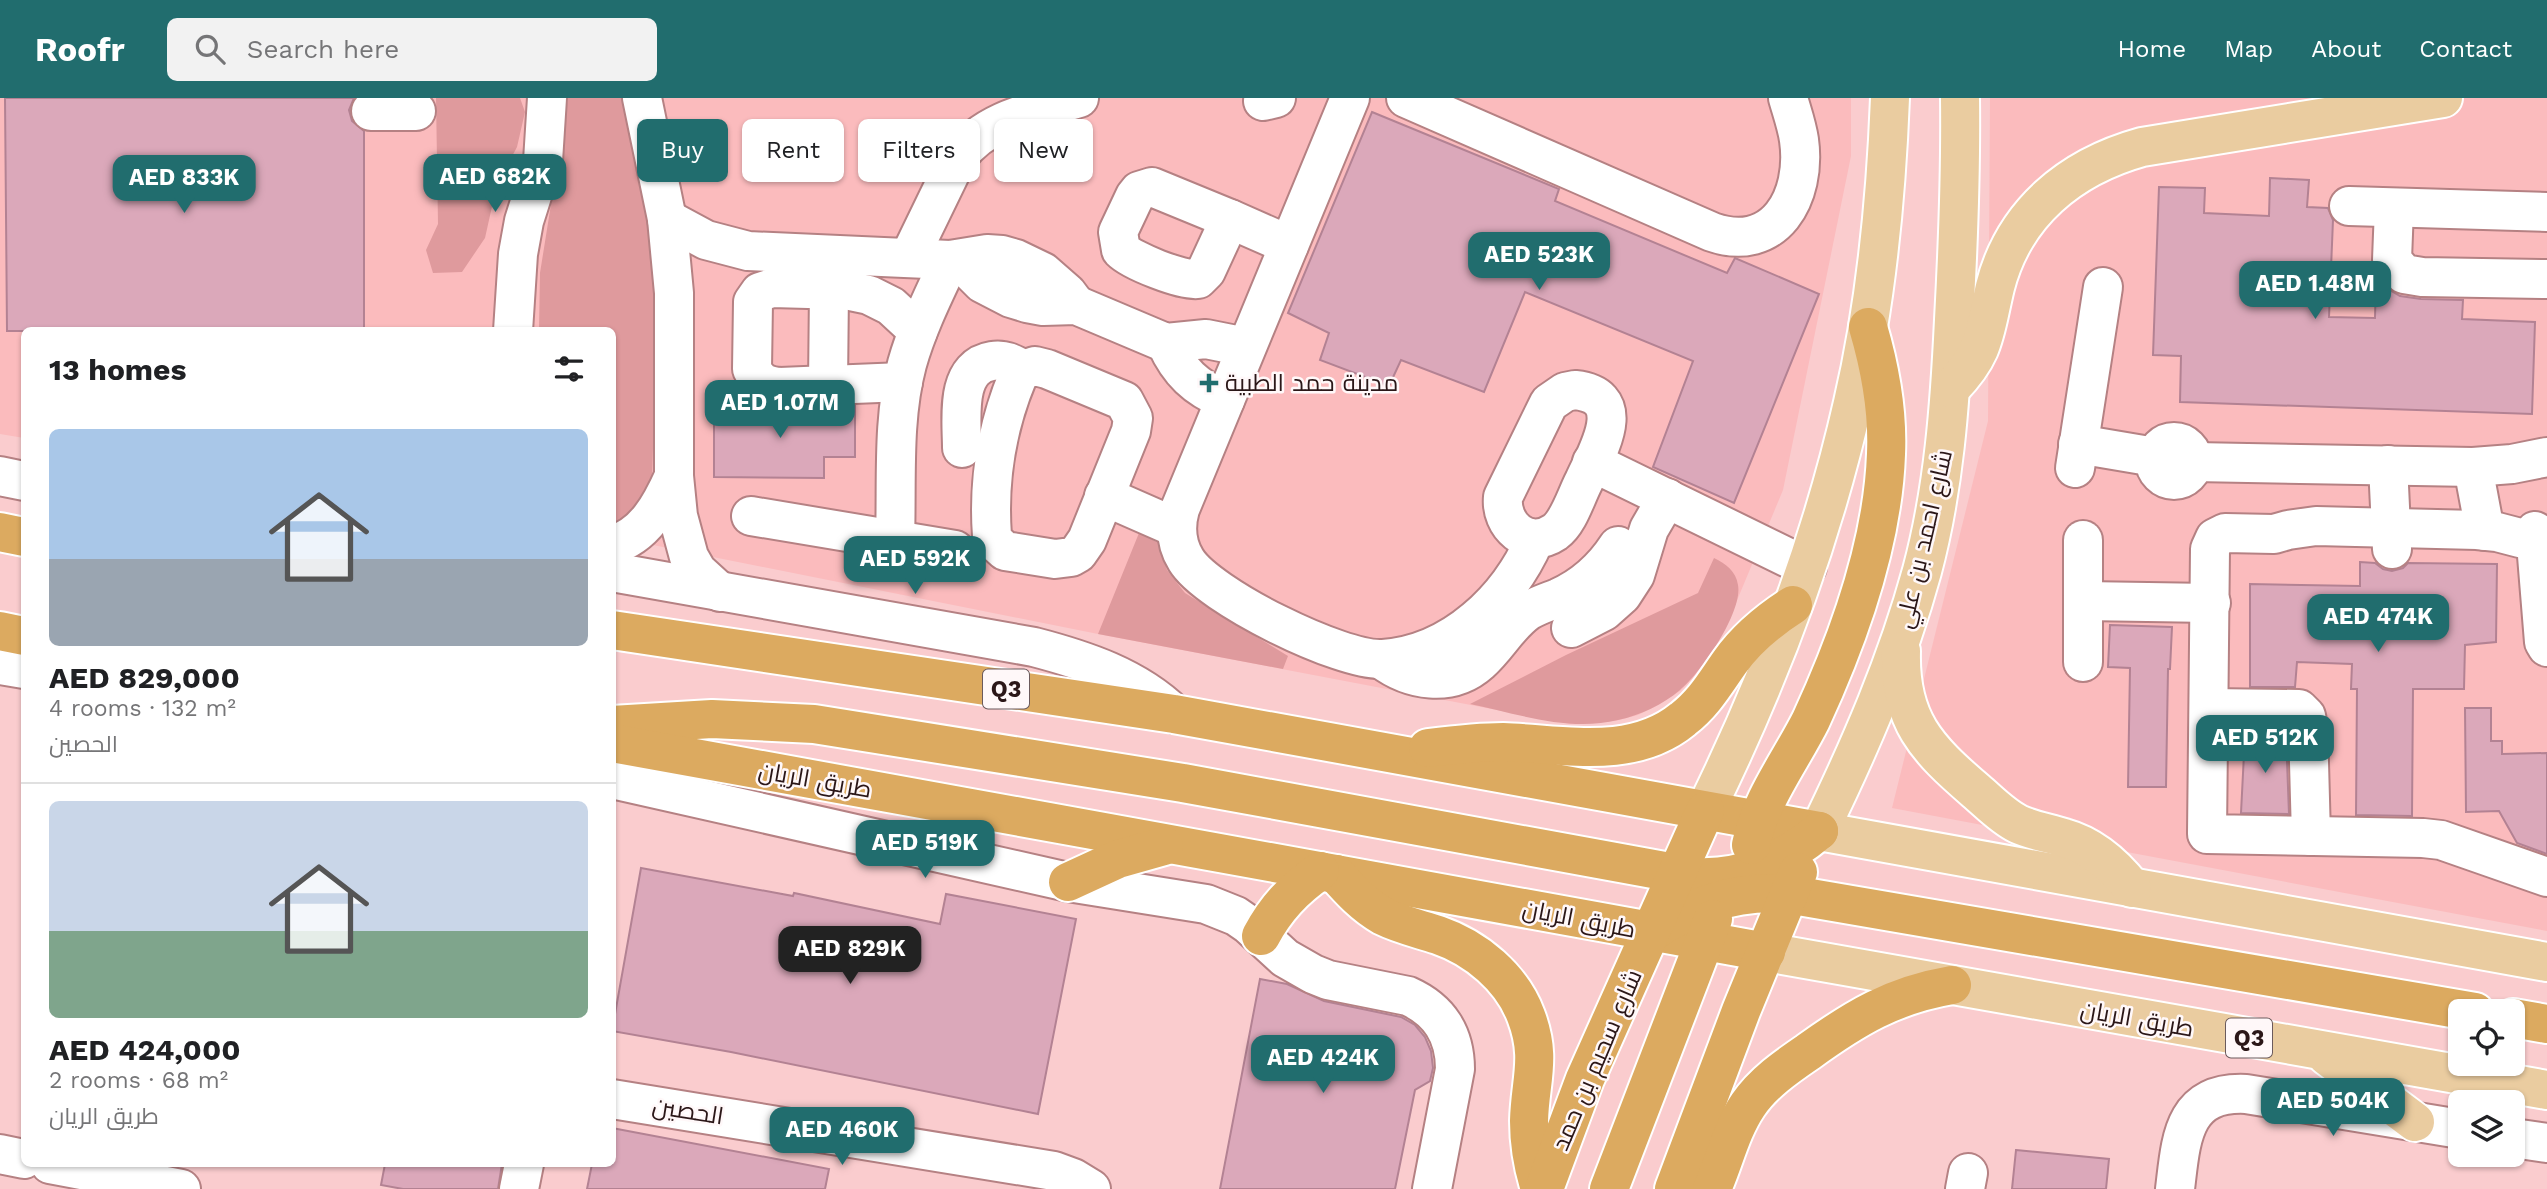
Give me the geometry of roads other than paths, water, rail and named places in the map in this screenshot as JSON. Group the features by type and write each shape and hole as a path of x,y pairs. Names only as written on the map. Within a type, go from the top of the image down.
{"highway":[{"path":"1609,1189 1714,915 1749,854 1758,820 1810,722 1842,646 1867,567 1885,465 1886,422 1877,358 1868,327"},
{"path":"0,532 21,536"},
{"path":"1397,755 1473,743 1611,747 1647,739 1680,722 1694,710 1707,697 1742,646 1757,630 1793,606"},
{"path":"0,631 21,635"},
{"name":"Q3","path":"616,631 1174,714 1819,831"},
{"path":"616,725 712,719 763,720 827,726 1183,783 1733,886 2448,1007"},
{"name":"طريق الريان","path":"616,744 1766,952"},
{"path":"1651,933 1705,811"},
{"path":"1674,1189 1736,1022 1766,952 1717,854 1705,811"},
{"path":"1651,933 1774,863 1819,831"},
{"name":"شارع احمد بن علي","path":"1766,952 1787,894 1819,831"},
{"path":"1068,882 1118,859 1171,844"},
{"path":"1261,936 1271,916 1285,899 1302,884 1328,873 1364,904 1382,915 1457,943 1494,969 1509,985 1525,1014 1535,1054 1529,1119 1530,1144 1534,1170 1542,1189"},
{"name":"شارع سحيم بن حمد","path":"1542,1189 1585,1079 1651,933"},
{"path":"1712,1189 1738,1121 1770,1080 1836,1031 1880,1006 1927,989 1952,985"},
{"path":"2525,1020 2547,1024"}],"main road":[{"path":"1705,811 1793,606 1839,461 1868,327 1878,253 1890,98"},
{"name":"شارع احمد بن علي","path":"1819,831 1882,693 1922,569 1935,509 1951,387 1959,235 1959,98"},
{"path":"1951,387 1966,372 1978,354 1986,335 1995,287 2015,238 2048,196 2091,165 2142,147 2443,98"},
{"path":"1904,631 1901,671 1904,691 1917,728 1940,761 2016,823 2087,847 2112,864 2132,887"},
{"name":"Q3","path":"1819,831 2547,962"},
{"name":"طريق الريان","path":"1766,952 2547,1090"},
{"path":"2320,1051 2415,1122"}],"street":[{"path":"513,327 518,254 524,220 543,161 547,98"},
{"path":"642,98 667,219 674,293 674,476 678,516 689,557 697,571 720,592"},
{"path":"909,258 958,157 967,145 1005,120 1079,98"},
{"path":"1350,98 1180,509 1177,528 1181,550 1192,568 1227,596 1285,628 1348,652 1381,659 1422,649 1470,646 1508,628 1542,604 1572,591 1609,559 1628,554 1649,529 1667,498"},
{"path":"1406,98 1712,232 1734,238 1758,235 1778,223 1794,192 1798,175 1799,140 1788,98"},
{"path":"371,111 416,111"},
{"path":"2349,206 2547,212"},
{"path":"2394,208 2392,260 2404,274 2422,277 2547,279"},
{"path":"667,219 706,240 748,251 954,260 982,283 1012,298 1044,306 1076,305 1166,344 1206,339 1247,347"},
{"path":"1230,219 1289,244"},
{"path":"674,293 715,262 748,251"},
{"path":"895,540 899,411 903,382 918,331 954,260"},
{"path":"2103,287 2076,456 2155,457 2157,471 2168,480 2182,479 2192,469 2194,462 2473,467 2512,464 2547,457"},
{"path":"903,382 780,387 766,385 755,376 751,362 752,308 760,292 772,288 857,292 891,306 918,331"},
{"path":"828,385 829,289"},
{"path":"1166,344 1173,359 1195,385 1225,400"},
{"path":"962,448 963,392 970,374 986,362 996,360 1023,370"},
{"path":"1041,366 1118,398 1129,406 1133,418 1133,425 1083,547 1071,557 1055,559 1005,551 992,536 991,506 995,459 1009,400 1023,370 1041,366"},
{"path":"1585,391 1601,403 1606,412 1607,431 1572,506 1562,526 1555,533 1535,539 1525,537 1509,526 1502,507 1503,497 1549,403 1565,392 1585,391"},
{"path":"1592,462 1807,567"},
{"path":"2388,465 2391,539"},
{"path":"2473,467 2522,532 2543,574 2544,642 2547,648"},
{"path":"0,476 21,480"},
{"path":"616,543 643,527 662,501 674,476"},
{"path":"1104,496 1177,528"},
{"path":"1572,506 1628,554 1629,585 1604,611 1572,628"},
{"path":"751,516 955,550"},
{"path":"2522,532 2391,539 2316,526 2274,534 2231,533 2215,538 2210,549 2207,834 2441,840 2547,877"},
{"path":"1470,646 1492,606 1517,575 1535,539"},
{"path":"2083,540 2083,662"},
{"path":"616,573 1068,655 1131,682 1161,701 1174,714"},
{"path":"1517,575 1542,604"},
{"path":"2084,601 2211,603"},
{"path":"0,665 21,668"},
{"path":"2209,708 2299,709 2306,716 2311,836"},
{"path":"616,804 627,782"},
{"name":"طريق الريان","path":"627,782 1068,882 1206,904 1236,916 1285,958 1313,974 1328,980 1408,996 1420,1001 1431,1009 1448,1030 1455,1055 1455,1069 1432,1189"},
{"path":"2175,1189 2184,1130 2202,1105 2223,1095 2246,1094 2448,1127"},
{"name":"الحصين","path":"616,1100 1054,1171 1091,1189"},
{"path":"2525,1140 2547,1143"},
{"path":"0,1154 21,1158"},
{"path":"66,1167 181,1189"},
{"path":"519,1189 523,1167"}],"place":[{"name":"مدينة حمد الطبية","path":"1209,383"}]}
